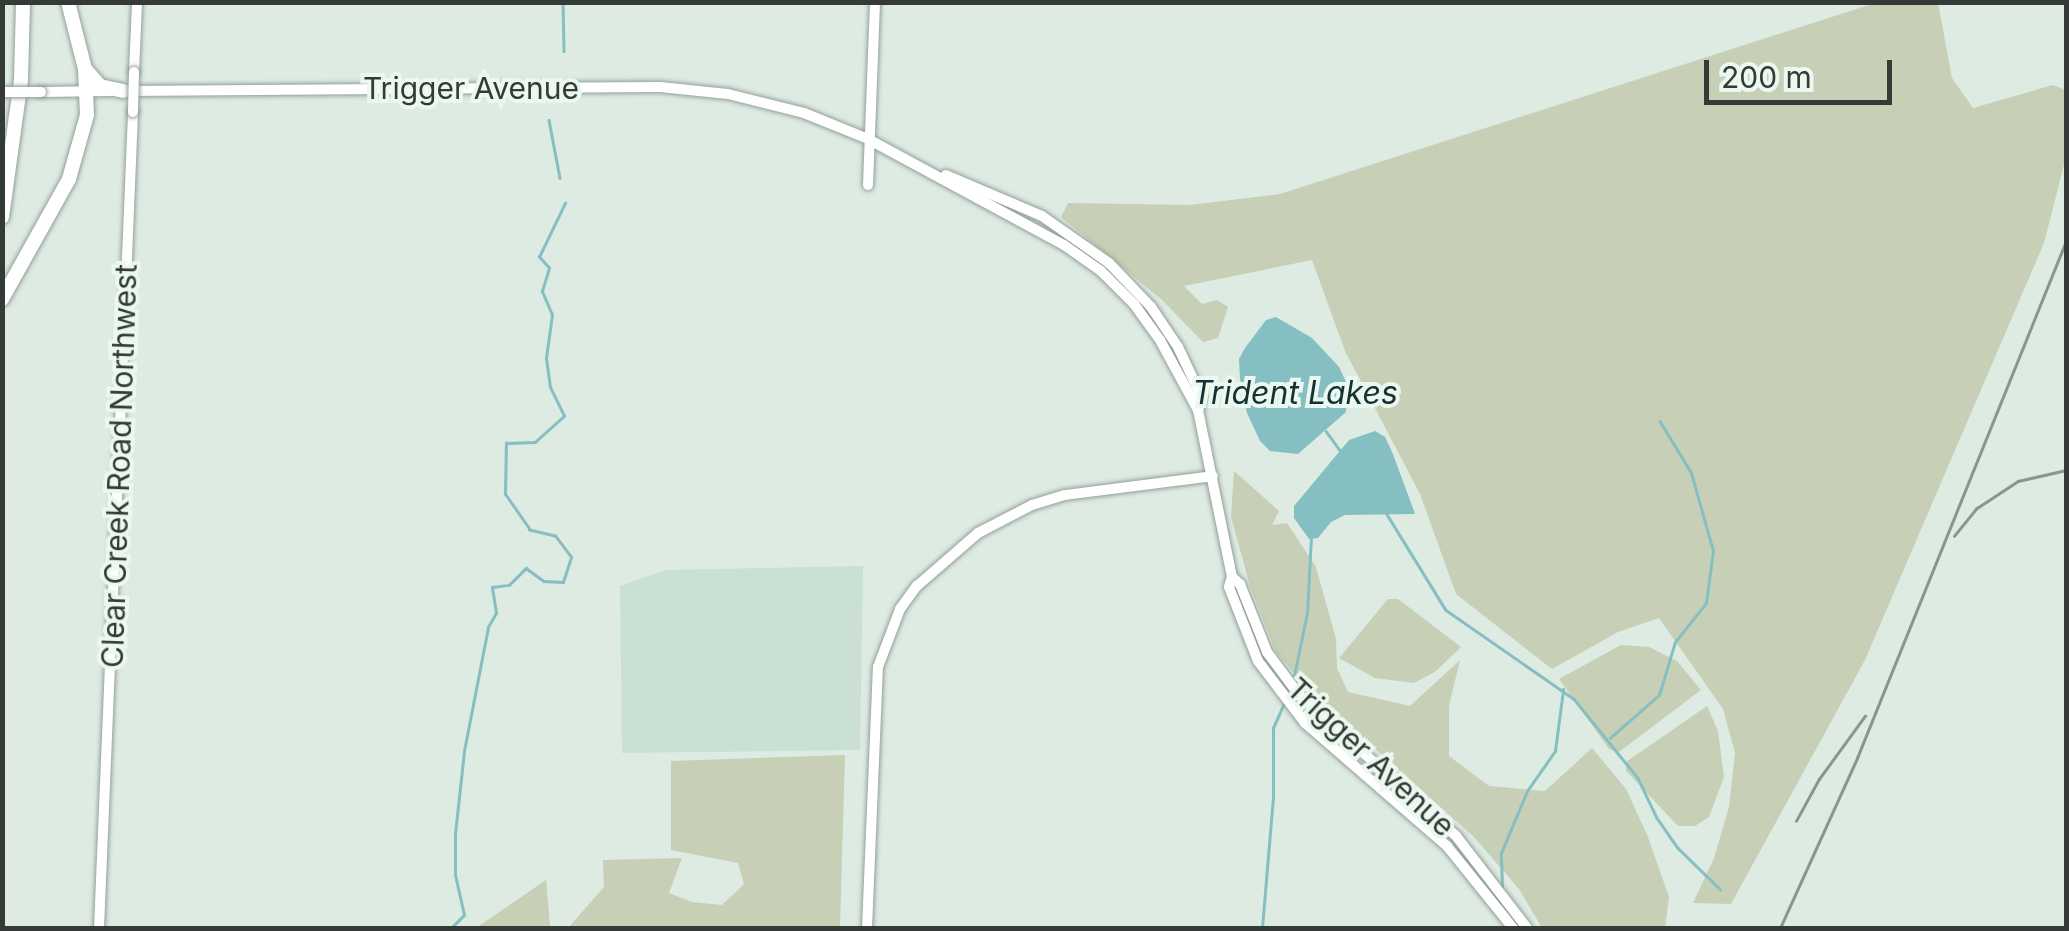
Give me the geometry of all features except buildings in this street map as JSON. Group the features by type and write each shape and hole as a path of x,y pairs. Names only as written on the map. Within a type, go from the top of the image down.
{"highway":[{"path":"2,217 21,80 23,2"},
{"path":"2,299 69,179 86,115 85,69 68,2"},
{"path":"85,69 100,86 123,91"},
{"path":"86,115 97,101 123,91"}],"main road":[{"name":"Clear Creek Road Northwest","path":"100,928 137,2"},
{"path":"868,185 875,2"},
{"name":"Trigger Avenue","path":"2,92 678,88 773,104 868,139 924,167 1089,261 1134,304 1160,340 1198,410 1232,577 1229,587 1248,640 1290,704 1328,745 1447,846 1513,928"},
{"name":"Trigger Avenue","path":"924,167 1049,220 1110,263 1151,307 1197,385 1202,398 1198,410"},
{"path":"1042,234 1049,220"},
{"path":"868,928 878,667 900,608 917,586 978,533 1032,505 1065,495 1214,476"},
{"name":"Trigger Avenue","path":"1232,577 1240,584 1267,652 1299,696 1456,836 1527,928"}],"shaded area":[{"path":"1875,3 1938,3 1952,78 1973,108 2053,85 2066,90 2066,157 2044,243 1865,660 1731,904 1693,903 1714,858 1729,807 1735,753 1723,709 1659,618 1618,632 1552,669 1456,594 1420,494 1345,351 1312,260 1184,286 1202,304 1217,300 1228,307 1218,338 1203,342 1162,300 1061,217 1068,203 1190,205 1280,194"},
{"path":"1234,471 1279,511 1272,525 1287,523 1316,567 1336,639 1337,668 1348,692 1410,706 1460,660 1449,706 1449,756 1489,786 1545,791 1592,748 1626,789 1648,837 1669,897 1665,928 1542,928 1519,889 1474,837 1307,688 1276,652 1250,586 1231,517"},
{"path":"863,566 860,750 622,753 620,586 666,570"},
{"path":"1388,599 1398,599 1461,647 1435,672 1414,683 1375,678 1339,658"},
{"path":"1621,645 1649,647 1677,661 1701,690 1619,752 1609,749 1559,679"},
{"path":"1707,706 1718,731 1724,777 1709,817 1695,826 1678,826 1626,771 1626,762"},
{"path":"845,755 840,928 568,928 604,887 603,860 682,858 669,893 692,902 722,905 744,884 738,863 671,850 671,761"},
{"path":"546,880 550,926 559,928 476,928"}],"water":[{"name":"Trident Lakes","path":"1276,317 1312,338 1339,367 1348,386 1346,412 1298,454 1270,451 1260,441 1247,413 1240,379 1239,359 1245,348 1266,320"},
{"name":"Trident Lakes","path":"1375,431 1385,437 1415,514 1345,515 1331,522 1318,538 1309,539 1294,518 1294,506 1349,440"}],"waterway":[{"path":"563,2 564,51"},
{"path":"549,120 560,178"},
{"path":"451,928 464,915 455,875 455,834 464,751 488,627 496,613 492,587 509,585 526,568 544,581 563,582 571,557 555,536 530,530 505,494 506,443 535,442 564,416 550,387 546,358 552,315 542,291 549,268 539,257 565,203"},
{"path":"1610,738 1659,695 1675,642 1706,603 1713,551 1691,473 1660,422"},
{"path":"1326,431 1342,453"},
{"path":"1385,511 1446,610 1574,699 1638,778 1657,818 1678,848 1720,889"},
{"path":"1293,681 1307,613 1311,536"},
{"path":"1502,887 1501,853 1527,791 1555,751 1563,690"},
{"path":"1262,928 1273,798 1273,728 1284,703"}],"railway":[{"path":"1780,928 1857,758 2066,241"},
{"path":"1954,536 1977,508 2018,481 2066,470"},
{"path":"1796,821 1819,779 1865,716"}]}
